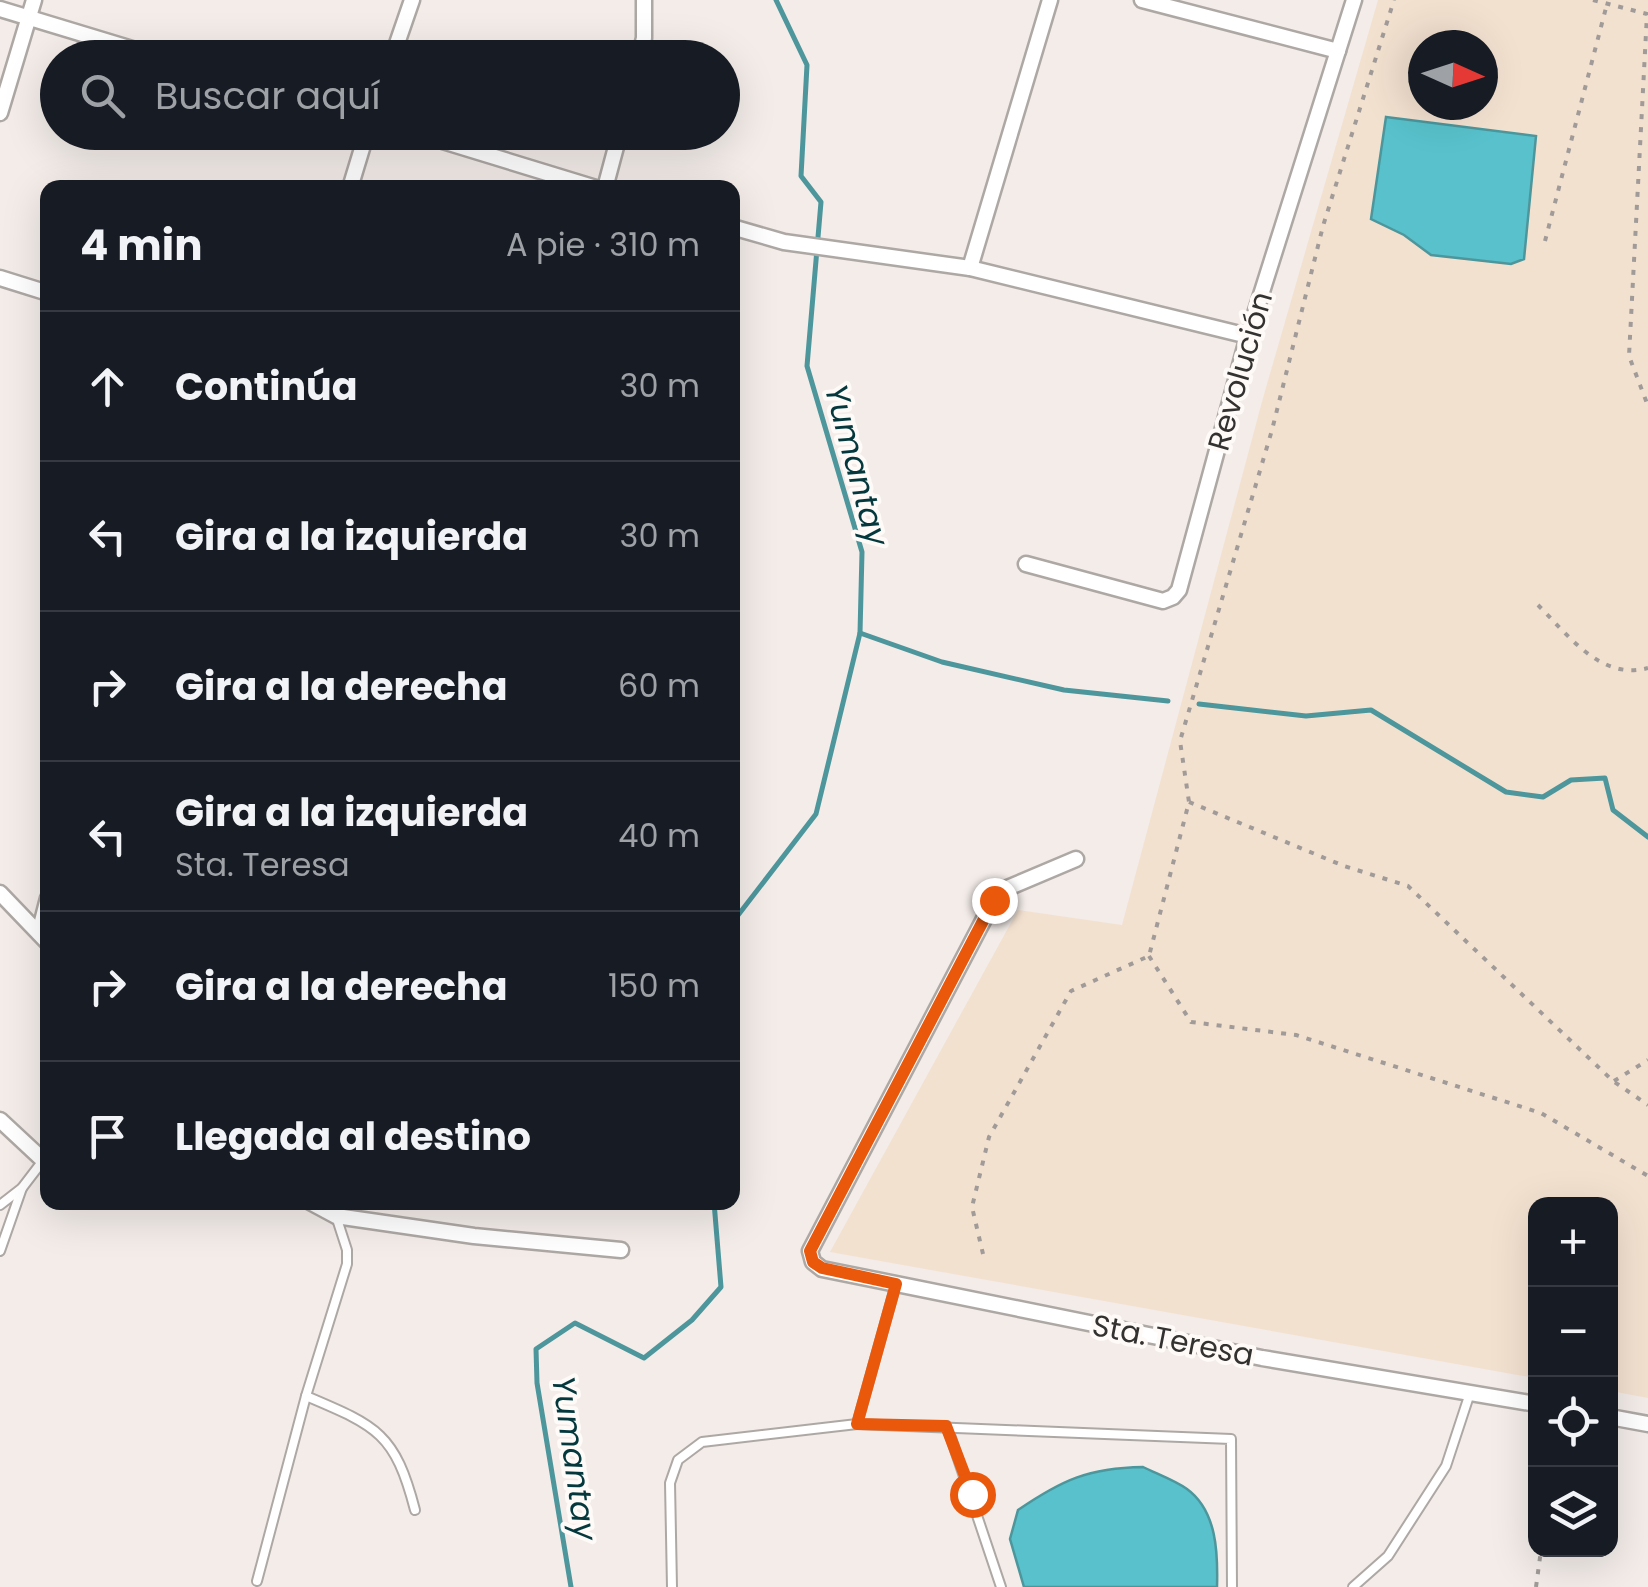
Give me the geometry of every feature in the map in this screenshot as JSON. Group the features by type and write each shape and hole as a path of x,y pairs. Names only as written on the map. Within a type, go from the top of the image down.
{"street":[{"path":"0,113 34,0"},
{"path":"398,40 412,0"},
{"path":"644,0 644,40"},
{"path":"970,268 1050,0"},
{"path":"1142,0 1338,51"},
{"name":"Revolución","path":"1026,564 1163,601 1173,598 1179,590 1248,336 1354,0"},
{"path":"0,9 102,40"},
{"path":"352,180 362,150"},
{"path":"471,150 570,180"},
{"path":"607,180 615,150"},
{"path":"740,229 784,242 970,268 1248,336"},
{"path":"0,278 40,290"},
{"name":"Sta. Teresa","path":"1076,859 1005,889 994,900 810,1251 813,1262 822,1268 896,1284 1262,1358 1528,1403"},
{"path":"0,893 40,935"},
{"path":"0,1120 40,1153"},
{"path":"344,1210 474,1236 622,1250"},
{"path":"1618,1418 1648,1424"}],"lane":[{"path":"0,1205 22,1188 40,1164"},
{"path":"0,1252 22,1188"},
{"path":"257,1580 306,1396 348,1264 339,1210"},
{"path":"857,1424 896,1284"},
{"path":"1354,1587 1388,1556 1446,1466 1470,1393"},
{"path":"306,1396 360,1418 386,1442 404,1467 414,1510"},
{"path":"672,1587 670,1483 678,1460 702,1442 857,1424 1231,1440 1232,1587"},
{"path":"946,1426 1001,1587"}],"path":[{"path":"1394,0 1322,226 1272,430 1180,742 1188,802 1149,956 1191,1022 1296,1036 1541,1112 1648,1176"},
{"path":"1593,0 1647,14 1629,356 1648,406"},
{"path":"1545,240 1607,4"},
{"path":"1538,605 1595,661 1632,673 1648,668"},
{"path":"1188,802 1344,866 1408,886 1613,1081 1648,1105"},
{"path":"983,1254 972,1207 989,1137 1071,991 1149,956"},
{"path":"1613,1081 1648,1060"},
{"path":"1536,1587 1540,1557"}],"shaded area":[{"path":"1378,0 1648,0 1648,1398 1618,1392 1618,1197 1528,1197 1528,1377 830,1252 1018,910 1122,925 1263,398"}],"water":[{"path":"1386,117 1536,136 1524,259 1511,264 1431,255 1404,235 1371,219"},
{"path":"1143,1467 1187,1489 1204,1509 1214,1534 1217,1587 1024,1587 1010,1539 1018,1510 1076,1478 1106,1470"}],"waterway":[{"name":"Yumantay","path":"740,913 816,814 860,633 862,552 807,366 821,202 801,176 807,65 776,0"},
{"path":"860,633 942,662 1064,690 1168,701"},
{"path":"1199,704 1306,716 1371,710 1506,792 1543,797 1571,780 1605,778 1613,810 1648,837"},
{"name":"Yumantay","path":"571,1587 537,1383 536,1349 575,1323 644,1358 692,1320 721,1287 715,1210"}],"route":[{"path":"972,1494 946,1426 857,1424 896,1284 822,1268 813,1262 810,1251 994,900"}]}
